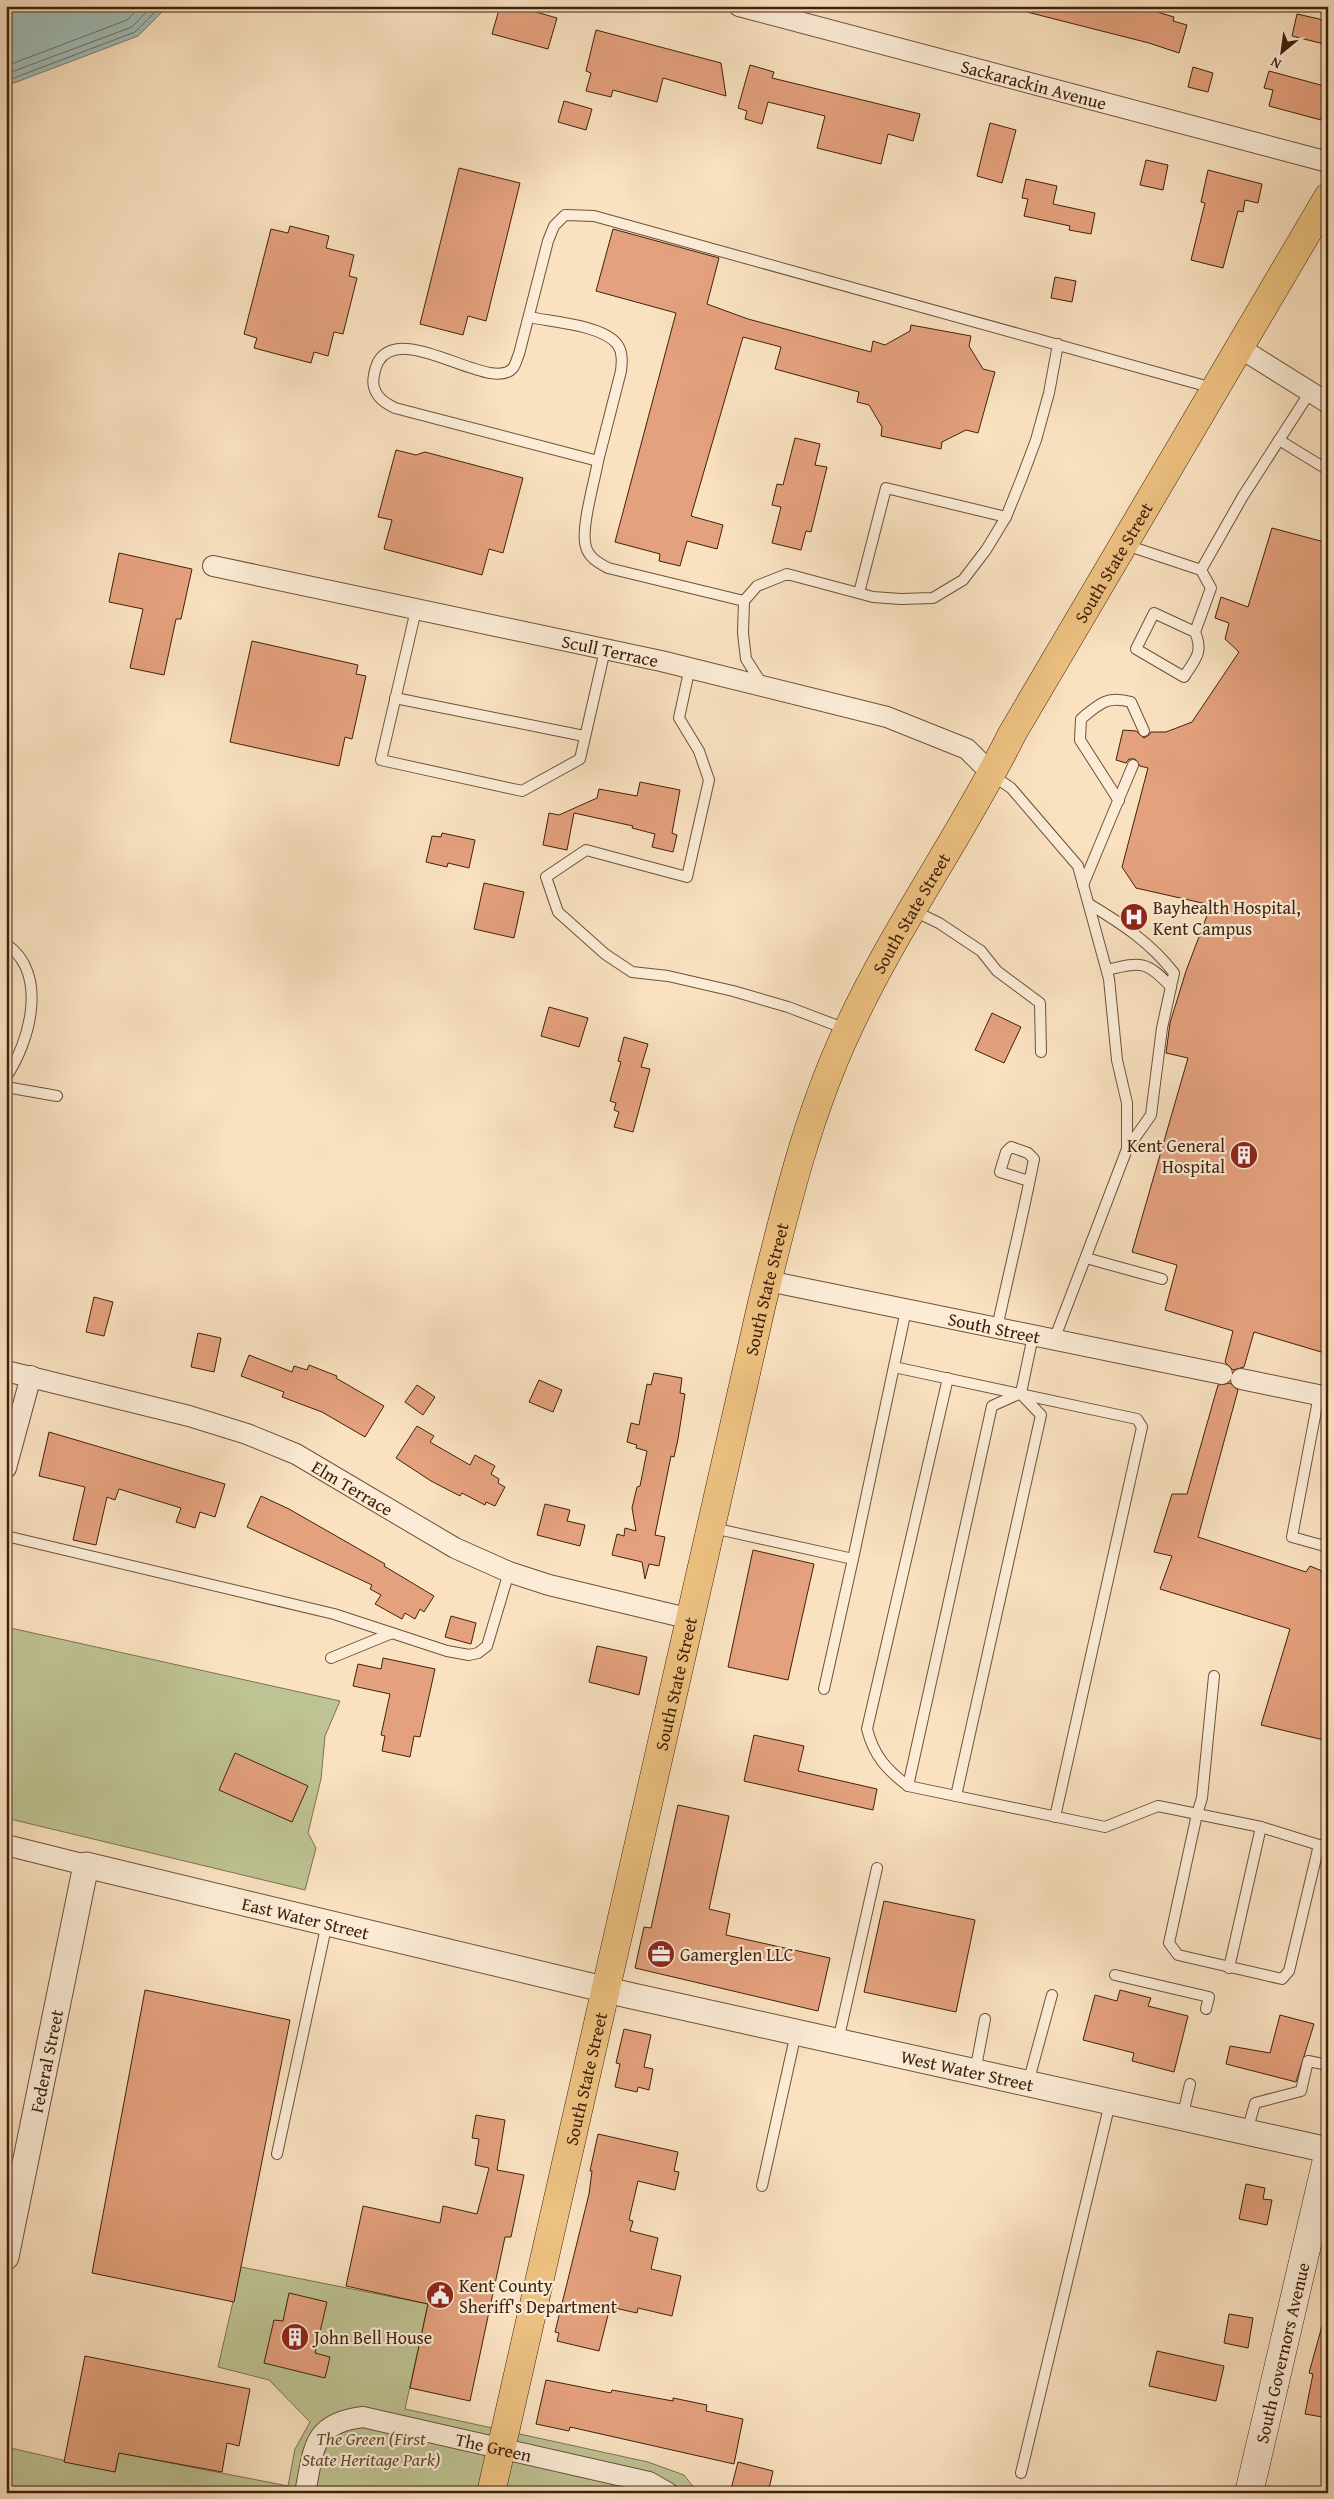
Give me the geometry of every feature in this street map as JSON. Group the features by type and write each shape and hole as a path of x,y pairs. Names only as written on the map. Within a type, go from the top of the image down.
{"main road":[{"name":"South State Street","path":"491,2493 768,1281 801,1152 847,1030 867,989 992,774 1012,734 1125,545 1328,196"},
{"name":"South Governors Avenue","path":"1249,2493 1328,2155"}],"street":[{"name":"Sackarackin Avenue","path":"739,6 1328,162"},
{"path":"1240,348 1328,403"},
{"name":"Scull Terrace","path":"213,566 690,667 888,717 967,749 992,774"},
{"name":"South Street","path":"768,1281 1324,1396"},
{"name":"Elm Terrace","path":"6,1371 189,1416 247,1434 296,1454 455,1548 509,1572 549,1585 691,1619"},
{"path":"6,1468 31,1376"},
{"name":"East Water Street","path":"6,1845 606,1990"},
{"name":"Federal Street","path":"6,2255 86,1865"},
{"name":"West Water Street","path":"606,1990 1328,2150"},
{"name":"The Green","path":"305,2493 315,2446 322,2435 331,2426 346,2419 363,2417 649,2482 668,2493"}],"lane":[{"path":"598,461 395,408 383,402 376,393 373,384 376,366 383,354 393,348 410,348 488,372 504,373 513,368 519,354 548,241 554,226 565,215 581,214 1216,388"},
{"path":"528,317 594,330 618,345 622,356 622,371 598,461 584,532 586,547 594,560 608,568 637,576 744,601"},
{"path":"762,685 746,659 743,634 744,601 757,586 787,574 873,597 933,598 963,580 986,550 1006,517 1036,440 1049,393 1058,344"},
{"path":"1201,570 1243,496 1310,392"},
{"path":"1280,440 1328,470"},
{"path":"859,593 886,488 1006,517"},
{"path":"1125,545 1201,570 1211,588 1195,632 1199,643 1199,652 1184,677 1136,649 1154,613 1195,632"},
{"path":"416,610 381,760 522,792 580,759 605,650"},
{"path":"690,667 679,718 700,750 709,780 686,878 586,850 546,876 558,912 605,954 632,972 668,976 733,992 788,1007 847,1030"},
{"path":"395,698 584,736"},
{"path":"1119,801 1080,740 1081,719 1100,704 1117,698 1131,702 1144,731"},
{"path":"1083,885 1133,765"},
{"path":"992,774 1011,788 1078,866 1107,970 1117,1060 1127,1103 1126,1149"},
{"path":"1054,1340 1126,1149 1151,1114 1162,1028 1174,973 1161,956 1123,924 1089,904"},
{"path":"913,910 938,923 981,951 997,971 1040,1003 1041,1052"},
{"path":"6,944 15,950 30,978 31,1002 30,1024 21,1050 6,1077"},
{"path":"1107,970 1134,964 1155,970 1171,987"},
{"path":"6,1087 57,1096"},
{"path":"997,1328 1029,1182"},
{"path":"1086,1258 1162,1279"},
{"path":"824,1688 906,1310"},
{"path":"1021,1393 1033,1336"},
{"path":"894,1367 1137,1419 1142,1428 1056,1817"},
{"path":"948,1378 867,1729 872,1749 891,1773 908,1786 1105,1827 1158,1806 1197,1814 1261,1827 1325,1846 1289,1971 1282,1979 1178,1955 1169,1943 1197,1814 1202,1798 1214,1676"},
{"path":"908,1786 992,1406 1021,1393"},
{"path":"956,1796 1041,1415 1021,1393"},
{"path":"1324,1396 1292,1537 1328,1547"},
{"path":"712,1528 853,1560"},
{"path":"6,1536 334,1614 447,1650 469,1655 478,1653 487,1646 509,1572"},
{"path":"331,1658 392,1633"},
{"path":"1229,1968 1261,1827"},
{"path":"837,2042 877,1868"},
{"path":"277,2154 328,1923"},
{"path":"1115,1975 1209,1997 1206,2009"},
{"path":"1028,2084 1052,1995"},
{"path":"975,2072 986,2019"},
{"path":"762,2186 796,2033"},
{"path":"1247,2133 1255,2103 1301,2092 1308,2062 1328,2065"},
{"path":"1182,2119 1190,2084"},
{"path":"1021,2473 1110,2103"}],"green space":[{"path":"6,1627 340,1701 325,1736 321,1779 308,1833 316,1848 305,1890 6,1818"},
{"name":"The Green (First State Heritage Park)","path":"241,2267 428,2304 405,2409 648,2462 684,2475 698,2493 6,2493 6,2447 115,2472 119,2453 288,2486 295,2449 310,2422 269,2380 218,2367"}],"water":[{"path":"6,6 168,6 138,36 6,86"}],"building":[{"path":"500,6 515,6 557,18 548,49 492,34"},
{"path":"1028,6 1137,6 1174,17 1173,21 1187,25 1179,53 1149,43 1027,12"},
{"path":"1297,14 1328,21 1328,45 1292,36"},
{"path":"596,30 721,63 726,96 663,78 657,102 613,90 611,97 586,91 591,73 586,71"},
{"path":"750,65 774,72 772,78 920,114 913,141 888,134 881,164 817,148 825,116 768,102 762,124 745,119 747,111 738,108"},
{"path":"1193,67 1213,73 1208,92 1188,87"},
{"path":"1269,71 1328,87 1328,97 1321,120 1269,106 1273,90 1264,88"},
{"path":"564,101 592,109 586,130 558,122"},
{"path":"990,123 1016,130 1002,183 977,176"},
{"path":"1146,160 1168,165 1163,190 1140,185"},
{"path":"459,168 520,183 486,321 468,316 463,335 420,324"},
{"path":"1208,170 1262,184 1258,203 1245,200 1243,212 1238,211 1223,268 1191,260 1205,203 1201,202"},
{"path":"1026,179 1057,186 1053,204 1095,213 1091,234 1069,230 1070,226 1024,216 1028,199 1022,198"},
{"path":"290,226 329,236 326,248 354,255 349,276 357,278 343,334 334,332 328,356 314,352 311,363 254,348 257,338 244,334 271,229 288,233"},
{"path":"613,229 719,258 707,304 748,319 871,352 873,341 885,345 910,331 911,325 971,336 969,346 983,369 995,372 978,433 966,430 942,442 941,449 881,436 882,427 869,405 857,402 859,392 775,369 781,347 743,337 691,516 723,525 717,549 687,541 680,566 659,561 660,554 615,542 676,313 596,291"},
{"path":"1055,277 1076,281 1072,302 1051,298"},
{"path":"795,438 820,444 815,465 827,467 811,532 806,531 801,550 772,543 781,507 772,505 777,484 783,485"},
{"path":"396,450 416,455 425,452 523,478 503,553 489,549 482,575 384,549 392,520 378,517"},
{"name":"Kent General Hospital","path":"1272,528 1328,543 1328,1354 1254,1332 1244,1367 1233,1370 1225,1362 1233,1331 1165,1310 1177,1265 1132,1252 1188,1058 1166,1053 1170,1023 1186,971 1211,905 1136,888 1122,867 1148,768 1140,766 1135,759 1129,759 1126,763 1116,760 1123,730 1136,731 1144,738 1151,732 1166,732 1192,722 1239,652 1225,639 1229,623 1215,618 1221,597 1248,607"},
{"path":"119,553 192,569 181,619 176,619 164,675 130,668 143,609 109,602"},
{"path":"252,641 358,665 356,674 366,676 352,739 345,737 339,766 230,742"},
{"path":"640,782 680,790 672,833 677,835 673,852 652,847 655,834 632,828 633,826 574,813 567,850 543,845 549,813 559,815 597,798 599,789 637,796"},
{"path":"442,833 475,840 469,868 448,863 447,867 426,862 432,836 441,837"},
{"path":"484,883 524,892 514,938 474,929"},
{"path":"549,1007 588,1018 579,1047 541,1036"},
{"path":"992,1013 1021,1027 1004,1063 975,1050"},
{"path":"624,1037 648,1044 641,1067 650,1069 633,1132 614,1127 619,1112 614,1110 616,1103 610,1101 621,1062 618,1061"},
{"path":"94,1297 113,1302 104,1336 86,1332"},
{"path":"198,1333 221,1338 214,1372 191,1367"},
{"path":"249,1355 292,1372 294,1366 307,1370 309,1365 337,1376 336,1378 384,1406 365,1437 322,1412 282,1397 284,1392 241,1376"},
{"path":"654,1373 682,1378 680,1393 685,1394 678,1439 674,1457 671,1456 655,1535 665,1537 659,1566 649,1564 645,1579 642,1562 612,1555 617,1534 624,1536 625,1528 636,1531 632,1508 637,1487 640,1486 647,1451 636,1448 637,1445 627,1442 631,1423 639,1425 647,1384 651,1385"},
{"path":"539,1380 562,1390 553,1412 529,1402"},
{"path":"1230,1383 1238,1390 1198,1537 1306,1572 1310,1566 1322,1571 1322,1577 1328,1578 1328,1741 1261,1725 1290,1629 1160,1589 1172,1556 1154,1552 1172,1494 1187,1494 1218,1385"},
{"path":"417,1385 435,1397 423,1415 405,1402"},
{"path":"417,1426 434,1436 430,1442 470,1465 475,1455 495,1466 491,1474 499,1479 498,1483 505,1487 495,1506 486,1502 485,1505 462,1493 460,1496 431,1481 396,1458"},
{"path":"49,1432 225,1484 215,1517 200,1512 195,1528 176,1522 181,1508 119,1489 115,1500 107,1497 96,1545 73,1540 85,1487 39,1476"},
{"path":"261,1496 289,1509 385,1564 384,1566 434,1596 424,1612 420,1609 415,1619 405,1613 402,1619 375,1604 381,1595 370,1589 372,1585 247,1527"},
{"path":"545,1504 570,1510 567,1521 585,1525 580,1546 537,1535"},
{"path":"753,1550 814,1564 788,1680 728,1667"},
{"path":"451,1616 476,1623 471,1644 445,1637"},
{"path":"597,1646 647,1657 639,1695 589,1682"},
{"path":"383,1658 435,1669 420,1737 414,1736 410,1757 382,1751 385,1736 381,1735 390,1694 353,1686 358,1664 381,1669"},
{"path":"754,1735 804,1746 798,1771 877,1789 873,1810 744,1781"},
{"path":"235,1753 308,1786 292,1822 219,1790"},
{"path":"678,1805 729,1816 709,1909 730,1914 726,1935 830,1958 818,2011 635,1968 644,1927 651,1928"},
{"path":"884,1901 975,1920 956,2012 864,1992"},
{"path":"145,1990 290,2020 234,2302 92,2273"},
{"path":"1120,1990 1151,1998 1148,2006 1188,2016 1174,2072 1132,2061 1134,2053 1083,2040 1095,1995 1117,2001"},
{"path":"1280,2015 1314,2024 1296,2082 1226,2064 1230,2046 1270,2053"},
{"path":"624,2029 651,2035 644,2067 653,2069 649,2090 638,2087 637,2092 615,2087 620,2064 616,2063"},
{"name":"Kent County Sheriff's Department","path":"476,2115 505,2120 497,2170 524,2175 511,2237 505,2237 470,2401 410,2388 428,2304 346,2286 363,2206 440,2223 443,2206 477,2214 489,2168 475,2165 479,2139 472,2138"},
{"path":"598,2134 678,2152 674,2171 679,2172 675,2190 638,2181 629,2220 633,2221 630,2231 658,2238 651,2269 681,2276 672,2316 638,2308 637,2313 610,2307 599,2351 557,2341 559,2333 555,2332 589,2194 592,2171 590,2171"},
{"path":"1246,2184 1265,2188 1263,2199 1272,2200 1267,2225 1239,2219"},
{"name":"John Bell House","path":"289,2293 327,2302 315,2353 330,2357 325,2378 264,2363 274,2320 283,2321"},
{"path":"1229,2314 1253,2318 1248,2348 1224,2343"},
{"path":"1322,2326 1328,2326 1328,2418 1305,2414 1313,2374 1309,2373"},
{"path":"1157,2351 1224,2366 1216,2401 1149,2386"},
{"path":"85,2356 250,2389 239,2446 227,2443 222,2472 119,2453 115,2472 64,2462"},
{"path":"546,2380 611,2393 612,2390 673,2401 673,2398 707,2405 706,2411 743,2419 734,2464 570,2427 569,2431 536,2424"},
{"path":"738,2462 773,2471 768,2493 730,2493"}],"place":[{"name":"Bayhealth Hospital, Kent Campus","path":"1134,917"},
{"name":"Kent General Hospital","path":"1244,1155"},
{"name":"Gamerglen LLC","path":"661,1954"},
{"name":"Kent County Sheriff's Department","path":"440,2295"},
{"name":"John Bell House","path":"295,2337"}]}
